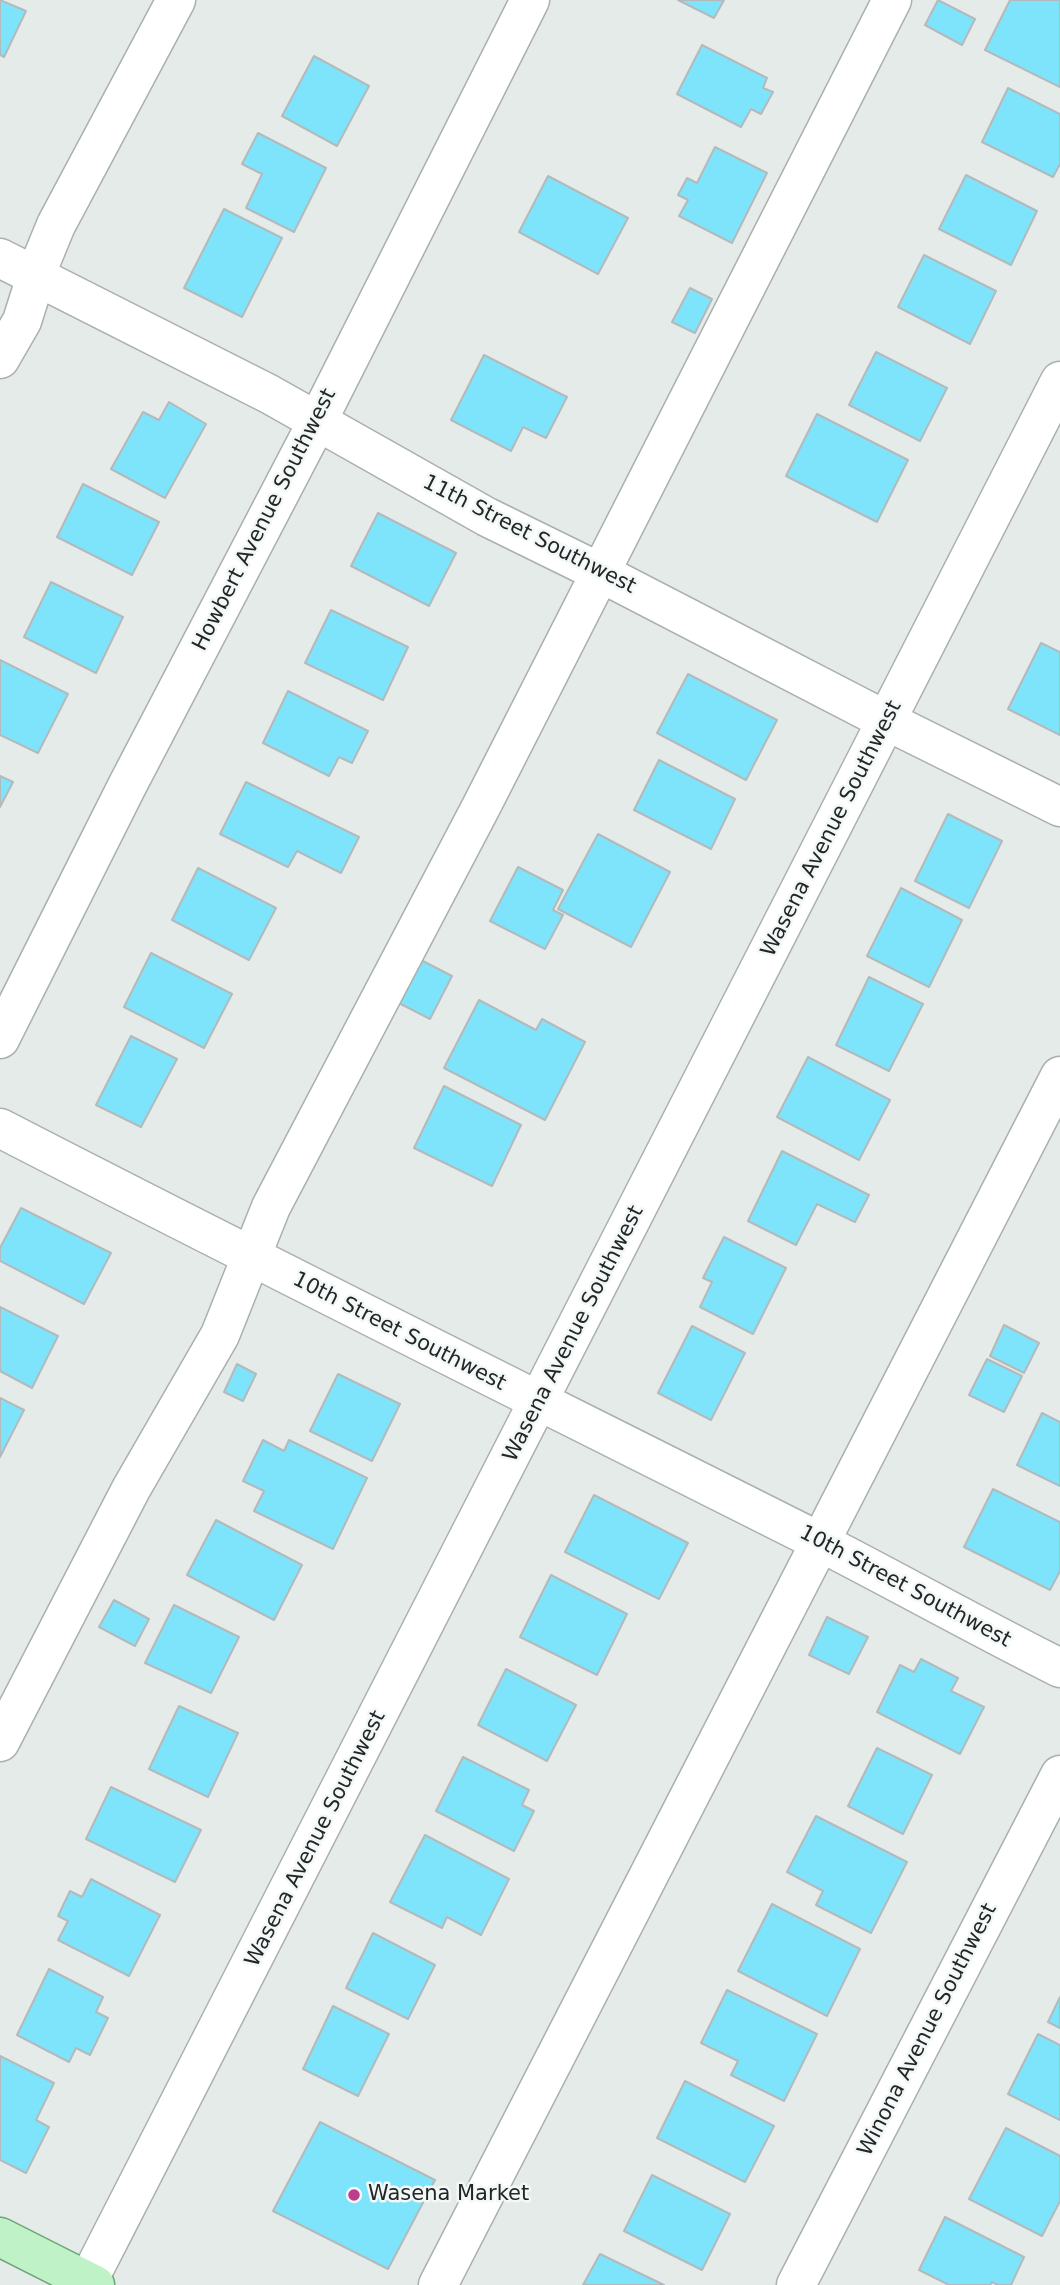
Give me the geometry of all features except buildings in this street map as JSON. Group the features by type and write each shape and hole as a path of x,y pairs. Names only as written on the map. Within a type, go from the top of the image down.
{"main road":[{"path":"0,2237 90,2284"}],"street":[{"path":"0,359 22,321 56,225 176,0"},
{"name":"Howbert Avenue Southwest","path":"0,1039 530,0"},
{"path":"0,1742 131,1489 220,1335 271,1207 475,817 892,0"},
{"name":"11th Street Southwest","path":"0,258 269,394 487,517 1060,807"},
{"name":"Wasena Avenue Southwest","path":"90,2284 1060,381"},
{"path":"438,2285 1060,1076"},
{"name":"10th Street Southwest","path":"0,1128 252,1258 820,1542 979,1628 1060,1668"},
{"name":"Winona Avenue Southwest","path":"796,2285 1060,1775"}],"place":[{"name":"Wasena Market","path":"354,2195"}]}
